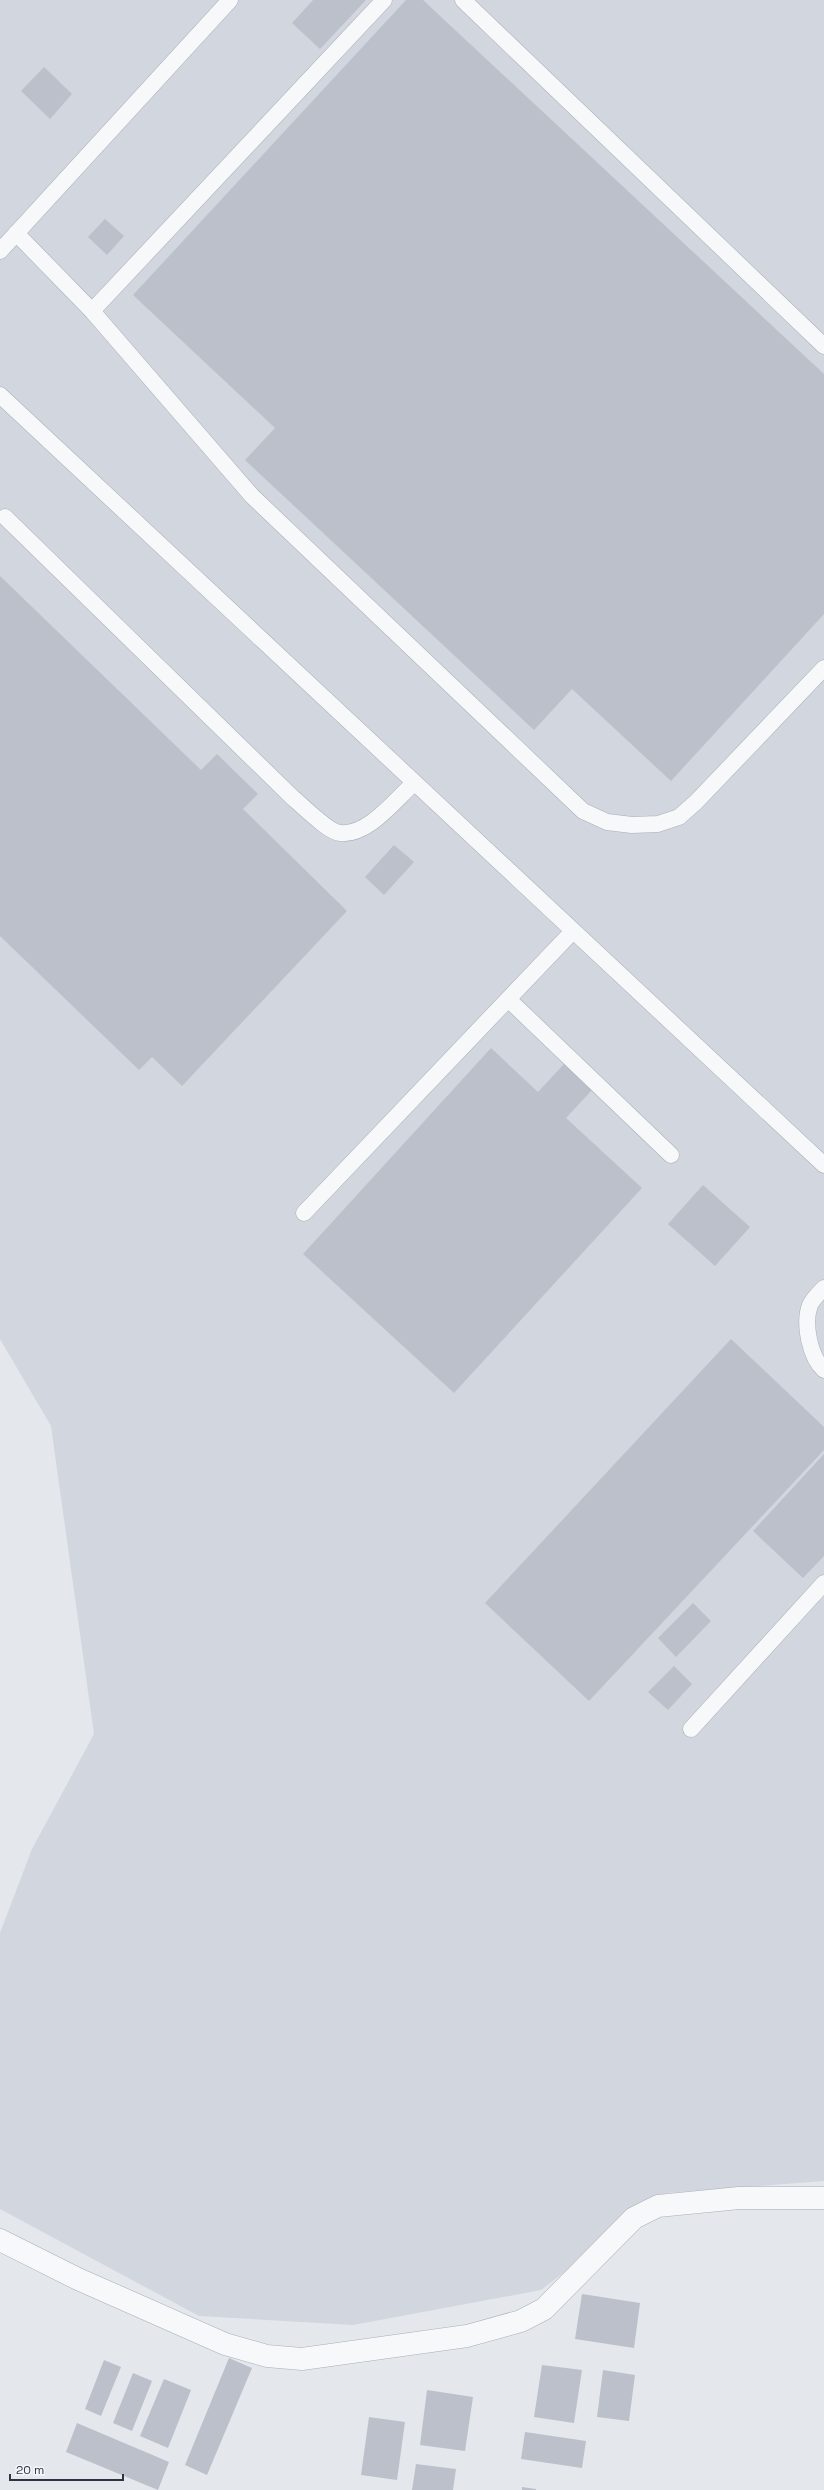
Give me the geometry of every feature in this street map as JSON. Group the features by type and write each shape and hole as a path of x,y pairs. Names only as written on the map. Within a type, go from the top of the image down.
{"street":[{"path":"0,2240 78,2279 225,2344 267,2356 302,2359 467,2336 521,2321 544,2310 634,2218 658,2206 739,2198 824,2198"}],"lane":[{"path":"0,251 230,0"},
{"path":"92,311 384,0"},
{"path":"462,0 824,346"},
{"path":"16,233 92,311 252,496 583,811 607,822 632,825 658,824 679,817 696,802 824,668"},
{"path":"0,395 824,1165"},
{"path":"5,517 293,798 326,826 339,833 357,830 370,823 414,783"},
{"path":"304,1213 573,931"},
{"path":"508,1000 671,1155"},
{"path":"824,1288 810,1305 808,1317 811,1345 817,1364 824,1370"},
{"path":"691,1729 824,1583"}],"shaded area":[{"path":"0,0 824,0 824,2181 666,2193 541,2290 353,2325 199,2316 0,2209 0,1933 32,1849 94,1734 51,1426 0,1339"}],"building":[{"path":"313,0 366,0 320,49 292,23"},
{"path":"406,0 423,0 824,374 824,614 671,781 572,689 534,730 245,460 275,428 133,295"},
{"path":"44,67 72,94 50,119 21,91"},
{"path":"105,219 124,236 107,255 88,237"},
{"path":"0,576 201,770 217,754 258,794 243,809 347,911 182,1086 152,1057 139,1070 0,936"},
{"path":"394,845 414,862 384,895 365,877"},
{"path":"491,1048 538,1092 564,1064 592,1090 566,1118 642,1188 454,1393 303,1254"},
{"path":"703,1185 750,1227 715,1266 668,1224"},
{"path":"731,1339 824,1427 824,1450 589,1701 485,1603"},
{"path":"824,1454 824,1556 803,1578 753,1531"},
{"path":"693,1603 711,1621 676,1657 658,1638"},
{"path":"674,1666 692,1684 668,1710 648,1692"},
{"path":"582,2294 640,2303 634,2348 575,2339"},
{"path":"229,2358 252,2368 207,2475 185,2465"},
{"path":"104,2360 121,2367 101,2416 85,2409"},
{"path":"542,2365 582,2370 574,2423 534,2417"},
{"path":"603,2370 635,2375 629,2421 597,2417"},
{"path":"133,2373 152,2381 132,2431 113,2423"},
{"path":"164,2379 191,2390 168,2448 140,2436"},
{"path":"427,2390 473,2397 465,2451 420,2445"},
{"path":"369,2417 405,2422 397,2480 361,2475"},
{"path":"77,2423 169,2462 158,2490 66,2452"},
{"path":"525,2432 586,2441 582,2468 521,2459"},
{"path":"416,2464 456,2469 453,2490 412,2490"},
{"path":"522,2487 536,2489 536,2490 522,2490"}]}
